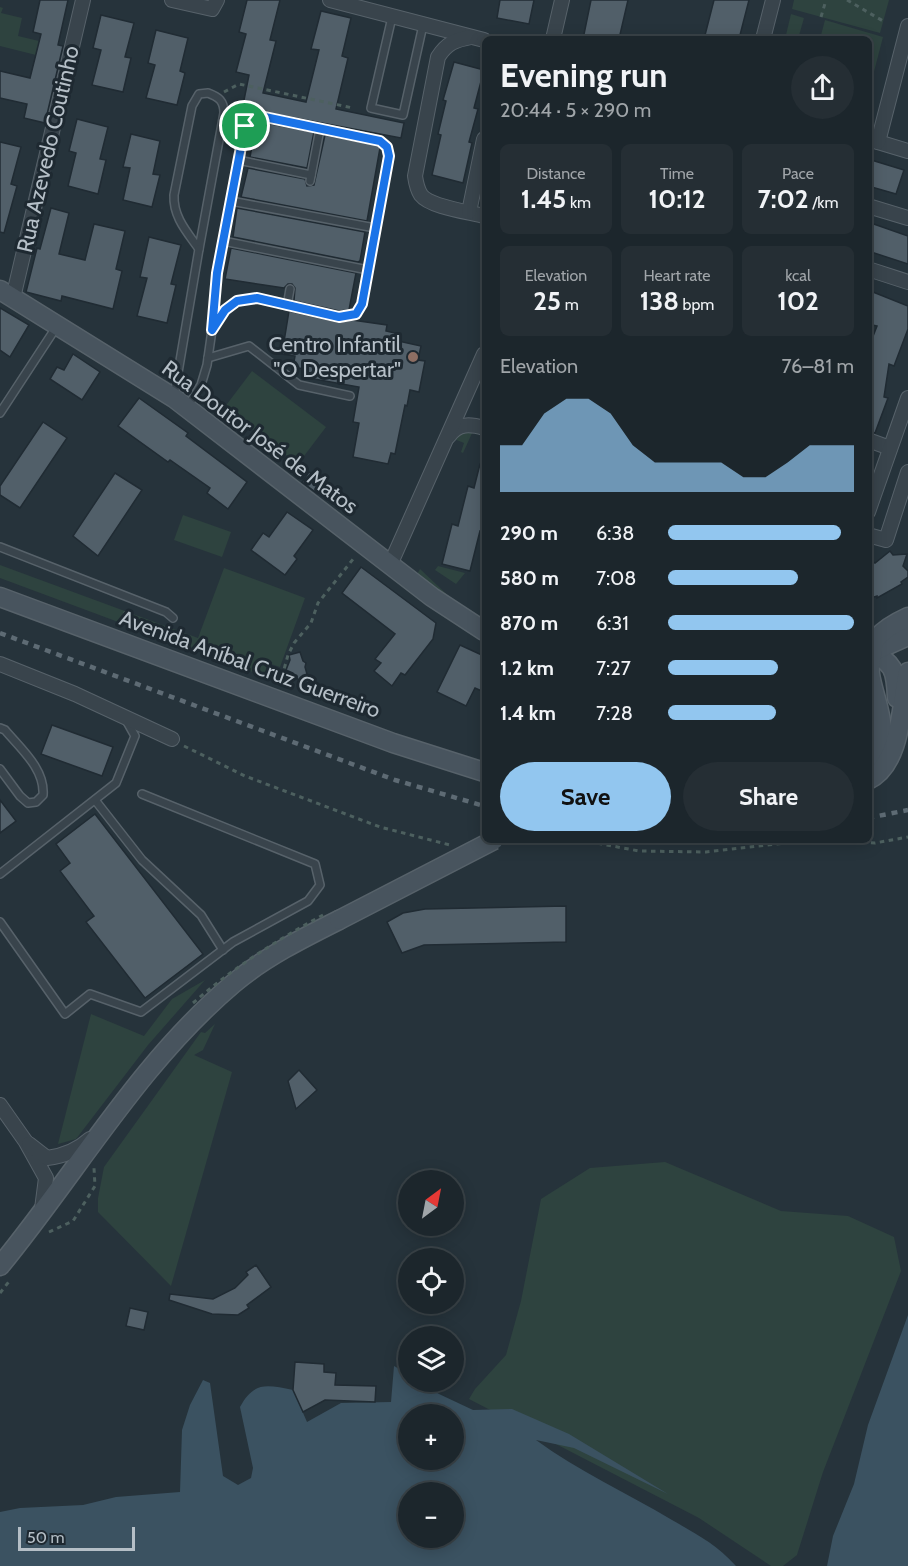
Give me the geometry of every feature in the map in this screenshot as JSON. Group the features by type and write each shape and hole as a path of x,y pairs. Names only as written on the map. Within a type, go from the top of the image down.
{"street":[{"name":"Rua Azevedo Coutinho","path":"6,294 83,0"},
{"path":"172,0 212,9 217,0"},
{"path":"330,0 346,2 392,17 478,39"},
{"path":"554,36 562,0"},
{"path":"764,36 773,0"},
{"path":"423,25 435,38 438,57 415,176 417,187 422,196 430,202 482,215"},
{"path":"907,30 873,141 908,151"},
{"path":"438,57 454,40 478,39"},
{"path":"469,212 482,149"},
{"path":"872,207 908,218"},
{"path":"872,270 908,282"},
{"name":"Rua Doutor José de Matos","path":"6,294 180,403 364,546 457,615 482,630"},
{"path":"390,565 482,359"},
{"path":"466,396 464,407 481,427"},
{"path":"872,500 908,398"},
{"path":"447,439 458,426 481,427"},
{"path":"872,441 890,448"},
{"path":"872,536 886,540 908,472"},
{"name":"Avenida Aníbal Cruz Guerreiro","path":"0,597 393,743 482,771"},
{"path":"873,626 908,608"},
{"path":"872,646 878,636 892,625 908,617"},
{"path":"872,651 908,636"},
{"path":"872,653 891,664 905,683 900,727 894,747 885,764 872,778"},
{"path":"0,664 75,694 172,740"},
{"path":"872,687 905,683"},
{"path":"872,691 882,726 880,743 872,760"},
{"path":"0,1266 158,1058 200,1014 236,981 299,941 488,843"},
{"path":"0,1105 26,1142 46,1178 41,1214"},
{"path":"26,1142 47,1158 61,1156 80,1149 103,1128"}],"lane":[{"path":"392,17 371,108 403,115 423,25"},
{"path":"180,403 199,249 224,113 224,104 217,96 208,93 199,94 192,106 174,195 174,206 179,220 199,249"},
{"path":"180,403 201,385 208,358 217,273 245,126 250,118 260,116 380,141 387,147 389,156 362,304 356,314 339,317 257,298 237,301 225,310 212,330"},
{"path":"238,160 310,178 320,129"},
{"path":"231,201 375,228"},
{"path":"223,242 368,270"},
{"path":"287,306 290,289"},
{"path":"0,413 57,326"},
{"path":"208,358 249,346 299,385 350,396"},
{"path":"0,547 166,612 173,618"},
{"path":"0,874 116,783 135,736 124,717"},
{"path":"0,728 5,730 40,773 44,784 44,795 36,802 28,803 0,769"},
{"path":"0,922 65,1014 90,994 141,1012 223,950 308,901 320,885 315,864 142,794"},
{"path":"95,800 142,860 201,915 223,950"}],"path":[{"path":"821,17 826,0"},
{"path":"847,0 883,21"},
{"path":"228,90 239,84 353,108"},
{"path":"270,676 280,680 288,655 294,643 310,623 318,603 364,546"},
{"path":"114,640 130,598"},
{"path":"172,740 245,776 380,827 451,846"},
{"path":"872,843 908,837"},
{"path":"596,843 639,851 706,852 786,843"}],"green space":[{"path":"794,0 889,0 880,33 792,9"},
{"path":"0,7 3,8 1,13 22,18 18,36 39,41 36,55 0,46"},
{"path":"791,14 804,18 799,36 786,36"},
{"path":"825,20 883,37 872,79 872,36 821,36"},
{"path":"252,371 326,427 298,464 224,408"},
{"path":"473,431 463,453 461,452 464,443 454,439 457,433"},
{"path":"183,515 231,532 222,557 174,540"},
{"path":"0,565 198,638 224,568 305,598 280,667 271,664 266,677 0,578"},
{"path":"438,566 465,573 456,584 435,570"},
{"path":"420,569 459,606 416,576"},
{"path":"205,980 148,1045 76,1139 58,1144 91,1014 144,1036 172,999"},
{"path":"215,1024 203,1050 194,1055 232,1072 171,1286 98,1212 98,1198 104,1167 201,1032 205,1033"},
{"path":"665,1162 781,1211 848,1216 894,1237 901,1271 823,1472 797,1555 783,1566 771,1566 699,1518 469,1399 475,1389 506,1355 521,1301 541,1199 590,1168"}],"water":[{"path":"908,1315 908,1566 827,1566 833,1536 854,1484 868,1425"},
{"path":"394,1366 398,1368 398,1392 436,1392 460,1404 398,1404 398,1470 464,1470 464,1406 473,1410 512,1409 569,1434 668,1494 574,1448 536,1440 586,1472 698,1535 736,1566 0,1566 0,1512 20,1508 83,1505 116,1497 180,1492 182,1430 190,1405 203,1380 210,1383 223,1476 238,1485 251,1478 253,1468 240,1407 256,1389 268,1386 293,1390 307,1422 341,1403 391,1402"}],"building":[{"path":"40,0 68,0 58,45 63,46 45,123 24,118 27,104 0,98 0,71 30,78 41,34 33,32"},
{"path":"247,0 280,0 270,40 276,41 263,93 306,102 319,50 311,49 321,11 351,18 342,56 348,58 336,109 404,123 401,138 258,111 259,108 243,105 249,75 236,72 246,34 239,32"},
{"path":"500,0 534,0 529,24 497,18"},
{"path":"591,0 628,0 620,36 584,36"},
{"path":"714,0 749,0 740,36 705,36"},
{"path":"101,15 134,23 125,57 131,58 123,92 92,85 101,50 93,48"},
{"path":"156,30 188,38 180,71 185,73 177,105 146,98 155,65 148,63"},
{"path":"454,62 482,69 474,108 478,109 469,142 472,143 463,183 432,175 446,101 443,100"},
{"path":"77,119 108,127 100,159 106,160 98,194 68,186 76,153 69,151"},
{"path":"256,123 314,132 307,168 250,157"},
{"path":"131,134 160,141 153,174 160,175 152,207 123,200 130,168 123,167"},
{"path":"325,135 377,145 380,148 367,221 241,197 248,168 305,179 307,186 314,185"},
{"path":"0,142 21,147 11,184 17,186 4,233 0,232"},
{"path":"872,160 904,170 896,194 872,187"},
{"path":"51,208 69,213 59,254 85,260 94,224 125,231 116,269 122,271 113,309 62,296 61,301 26,292 37,248 40,249"},
{"path":"237,208 365,232 360,261 233,237"},
{"path":"872,223 908,236 908,264 872,252"},
{"path":"149,237 181,245 171,284 176,285 167,323 137,316 147,278 140,277"},
{"path":"231,248 356,273 349,310 339,311 294,301 295,288 292,284 284,288 225,279"},
{"path":"872,292 908,306 908,329 894,366 889,364 884,397 888,398 875,433 872,432 872,339 877,326 872,325"},
{"path":"0,308 29,325 10,357 0,350"},
{"path":"289,311 338,322 352,320 387,325 386,331 399,334 398,341 421,346 418,360 425,361 419,392 410,390 395,454 391,453 388,464 353,457 359,423 353,422 359,387 303,377 305,369 293,367 295,356 282,354"},
{"path":"73,354 100,372 82,400 50,379 57,367 64,370"},
{"path":"139,398 188,433 186,436 247,482 228,509 207,493 210,488 170,460 168,462 118,426"},
{"path":"43,422 67,438 20,508 0,495 0,486"},
{"path":"480,464 482,464 482,532 480,531 470,571 442,564 452,524 458,526 468,486 474,488"},
{"path":"309,472 325,484 318,494 302,482"},
{"path":"115,473 142,490 98,556 73,536"},
{"path":"287,512 313,530 294,556 297,559 285,575 251,550 263,533 269,537"},
{"path":"890,551 893,555 907,554 903,566 908,571 908,577 901,582 902,584 877,598 877,596 872,598 872,561 875,563"},
{"path":"361,567 436,623 433,639 405,675 401,673 392,686 374,671 381,663 375,659 395,634 342,593"},
{"path":"460,645 482,655 482,691 475,688 466,706 437,692"},
{"path":"300,652 306,663 305,667 314,699 293,673 286,670 290,660 289,655"},
{"path":"52,725 113,747 102,776 41,754"},
{"path":"0,800 16,821 0,833"},
{"path":"95,814 203,954 145,998 86,922 94,916 60,871 70,863 56,844"},
{"path":"566,906 566,942 424,945 402,953 387,922 403,913 425,909"},
{"path":"299,1070 317,1090 296,1109 288,1081"},
{"path":"256,1265 271,1287 247,1305 249,1308 238,1315 212,1314 169,1300 170,1294 213,1299 235,1288 248,1275 246,1272"},
{"path":"130,1308 148,1312 144,1330 126,1326"},
{"path":"295,1362 324,1364 324,1372 336,1373 335,1385 376,1386 375,1402 325,1400 303,1412 293,1390"}],"railway":[{"path":"0,633 395,780 482,805"},
{"path":"872,817 908,810"}],"place":[{"name":"Centro Infantil \"O Despertar\"","path":"413,357"}],"route":[{"path":"260,116 380,141 387,147 389,156 362,304 356,314 339,317 257,298 237,301 225,310 212,330 217,273 245,126 250,118 260,116"}]}
